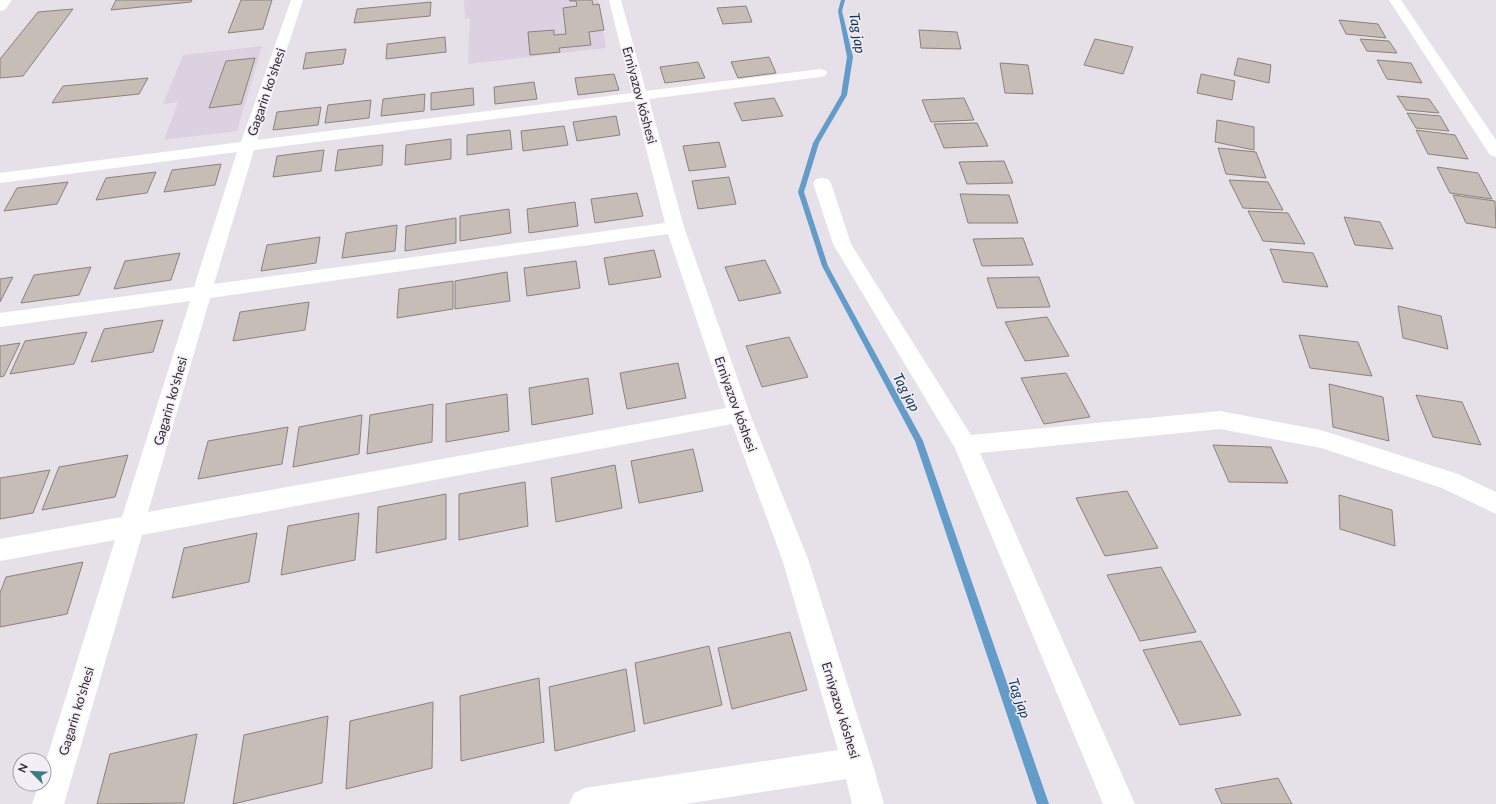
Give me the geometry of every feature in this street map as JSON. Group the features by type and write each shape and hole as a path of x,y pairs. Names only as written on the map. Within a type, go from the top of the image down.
{"street":[{"path":"0,7 6,0"},
{"name":"Gagarin ko'shesi","path":"48,804 133,526 202,292 247,147 297,0"},
{"name":"Erniyazov kóshesi","path":"615,0 675,227 739,414 795,560 857,762 868,804"},
{"path":"1395,0 1496,152"},
{"path":"0,178 820,73"},
{"path":"822,183 842,244 965,444 1119,804"},
{"path":"0,320 675,227"},
{"path":"0,550 739,414"},
{"path":"965,444 1220,420 1321,439 1450,481 1496,504"},
{"path":"585,804 857,762"}],"shaded area":[{"path":"464,0 598,0 606,48 468,64 470,18 465,19"},
{"path":"262,46 237,131 164,140 178,102 163,104 183,55"}],"building":[{"path":"116,0 192,0 191,2 111,10"},
{"path":"241,0 272,0 263,29 228,33"},
{"path":"569,0 592,0 593,5 599,4 604,30 589,32 591,45 559,48 560,52 530,55 528,32 554,30 554,35 566,34 563,8 577,6 576,1"},
{"path":"431,2 430,16 354,23 357,9"},
{"path":"746,6 752,22 723,24 717,8"},
{"path":"73,9 23,76 0,78 0,59 38,12"},
{"path":"1339,20 1378,24 1386,38 1346,34"},
{"path":"919,30 957,32 961,49 921,48"},
{"path":"445,37 446,52 386,59 387,44"},
{"path":"1095,39 1133,47 1123,74 1084,65"},
{"path":"1360,39 1389,41 1397,53 1367,51"},
{"path":"346,49 343,64 303,69 306,53"},
{"path":"769,57 776,73 738,78 731,62"},
{"path":"255,58 241,104 209,108 226,61"},
{"path":"1238,58 1271,65 1269,83 1234,75"},
{"path":"1377,60 1411,63 1422,83 1387,79"},
{"path":"698,62 705,78 665,83 660,67"},
{"path":"1000,63 1028,65 1033,94 1005,93"},
{"path":"614,74 619,90 578,95 575,78"},
{"path":"1201,74 1235,81 1232,100 1197,93"},
{"path":"148,78 139,94 52,103 63,86"},
{"path":"534,82 537,99 495,104 494,87"},
{"path":"473,88 474,105 431,110 431,93"},
{"path":"425,94 424,111 381,116 383,99"},
{"path":"1397,96 1429,99 1439,113 1406,110"},
{"path":"774,98 783,116 742,121 734,103"},
{"path":"964,98 974,120 931,122 922,100"},
{"path":"371,100 369,118 325,123 328,105"},
{"path":"321,107 318,125 273,130 277,112"},
{"path":"1407,113 1440,116 1449,131 1416,128"},
{"path":"616,116 620,135 577,141 573,122"},
{"path":"1217,120 1254,127 1254,150 1215,142"},
{"path":"977,123 988,146 944,148 934,124"},
{"path":"564,126 568,145 523,151 521,131"},
{"path":"510,130 512,149 467,155 467,135"},
{"path":"1416,130 1455,135 1468,159 1428,154"},
{"path":"451,139 451,159 405,165 406,145"},
{"path":"719,142 726,167 689,171 683,146"},
{"path":"383,145 382,165 335,171 338,150"},
{"path":"1218,148 1256,152 1266,178 1226,174"},
{"path":"324,150 321,171 273,177 277,156"},
{"path":"1004,161 1013,183 967,184 959,162"},
{"path":"221,164 215,185 164,192 172,170"},
{"path":"1437,167 1478,173 1492,199 1450,193"},
{"path":"156,172 147,193 96,200 106,178"},
{"path":"729,177 736,204 698,209 692,181"},
{"path":"1229,180 1268,182 1283,210 1243,208"},
{"path":"68,182 57,204 4,211 17,188"},
{"path":"637,193 643,216 595,223 591,199"},
{"path":"960,194 1009,195 1018,223 968,223"},
{"path":"1453,195 1495,201 1496,228 1466,223"},
{"path":"575,202 578,226 529,233 527,209"},
{"path":"509,209 511,233 460,241 460,216"},
{"path":"1248,211 1288,213 1305,244 1263,241"},
{"path":"1344,217 1380,222 1393,249 1355,245"},
{"path":"456,218 456,243 405,251 406,226"},
{"path":"397,225 395,251 342,258 346,233"},
{"path":"320,237 316,263 261,271 267,245"},
{"path":"1023,238 1033,265 982,266 973,239"},
{"path":"1270,249 1313,253 1328,287 1283,282"},
{"path":"654,250 661,277 609,285 604,258"},
{"path":"180,253 171,280 114,289 125,261"},
{"path":"765,260 781,293 739,301 725,267"},
{"path":"576,261 580,288 527,296 524,268"},
{"path":"91,267 79,295 21,303 34,275"},
{"path":"507,272 510,301 455,309 455,281"},
{"path":"13,277 0,302 0,279"},
{"path":"1039,277 1050,307 997,308 987,278"},
{"path":"453,281 453,309 397,318 399,289"},
{"path":"309,302 305,330 233,341 240,312"},
{"path":"1398,306 1441,316 1448,349 1403,338"},
{"path":"1047,317 1069,356 1025,361 1005,322"},
{"path":"163,320 153,352 91,362 104,329"},
{"path":"87,332 74,364 10,374 25,341"},
{"path":"1299,335 1358,342 1372,376 1310,368"},
{"path":"789,337 808,377 762,387 746,346"},
{"path":"20,343 4,376 0,377 0,346"},
{"path":"678,363 686,398 627,409 620,373"},
{"path":"1066,373 1090,417 1044,424 1021,378"},
{"path":"588,378 593,414 532,425 529,388"},
{"path":"1329,384 1383,397 1389,441 1333,427"},
{"path":"507,394 509,431 446,442 446,404"},
{"path":"1416,395 1462,402 1481,445 1433,437"},
{"path":"433,404 432,442 367,454 370,415"},
{"path":"362,415 359,454 293,467 299,427"},
{"path":"288,427 282,464 198,479 208,441"},
{"path":"1213,445 1271,447 1288,483 1229,482"},
{"path":"693,449 703,491 639,503 631,461"},
{"path":"128,455 115,497 42,510 59,467"},
{"path":"615,465 622,508 556,522 551,478"},
{"path":"50,470 33,513 0,519 0,478"},
{"path":"525,482 528,526 459,540 459,494"},
{"path":"1127,491 1158,548 1105,556 1076,498"},
{"path":"446,494 446,539 376,553 378,507"},
{"path":"1339,495 1392,510 1395,546 1340,529"},
{"path":"359,513 355,560 281,575 288,526"},
{"path":"257,533 249,582 172,598 184,548"},
{"path":"83,562 67,614 0,627 0,593 6,577"},
{"path":"1161,567 1196,632 1140,641 1107,575"},
{"path":"790,632 807,690 732,709 718,648"},
{"path":"1201,641 1241,715 1180,725 1143,650"},
{"path":"709,646 722,705 644,724 635,663"},
{"path":"626,669 635,731 555,751 549,687"},
{"path":"539,678 544,742 461,761 460,696"},
{"path":"433,702 432,768 346,789 350,721"},
{"path":"328,716 322,783 233,804 244,735"},
{"path":"197,734 184,803 97,804 110,754"},
{"path":"1278,778 1292,804 1222,804 1215,789"}],"waterway":[{"name":"Tag jap","path":"843,0 840,11 850,57 844,95 816,143 801,192 825,266 919,441 1043,804"}]}
